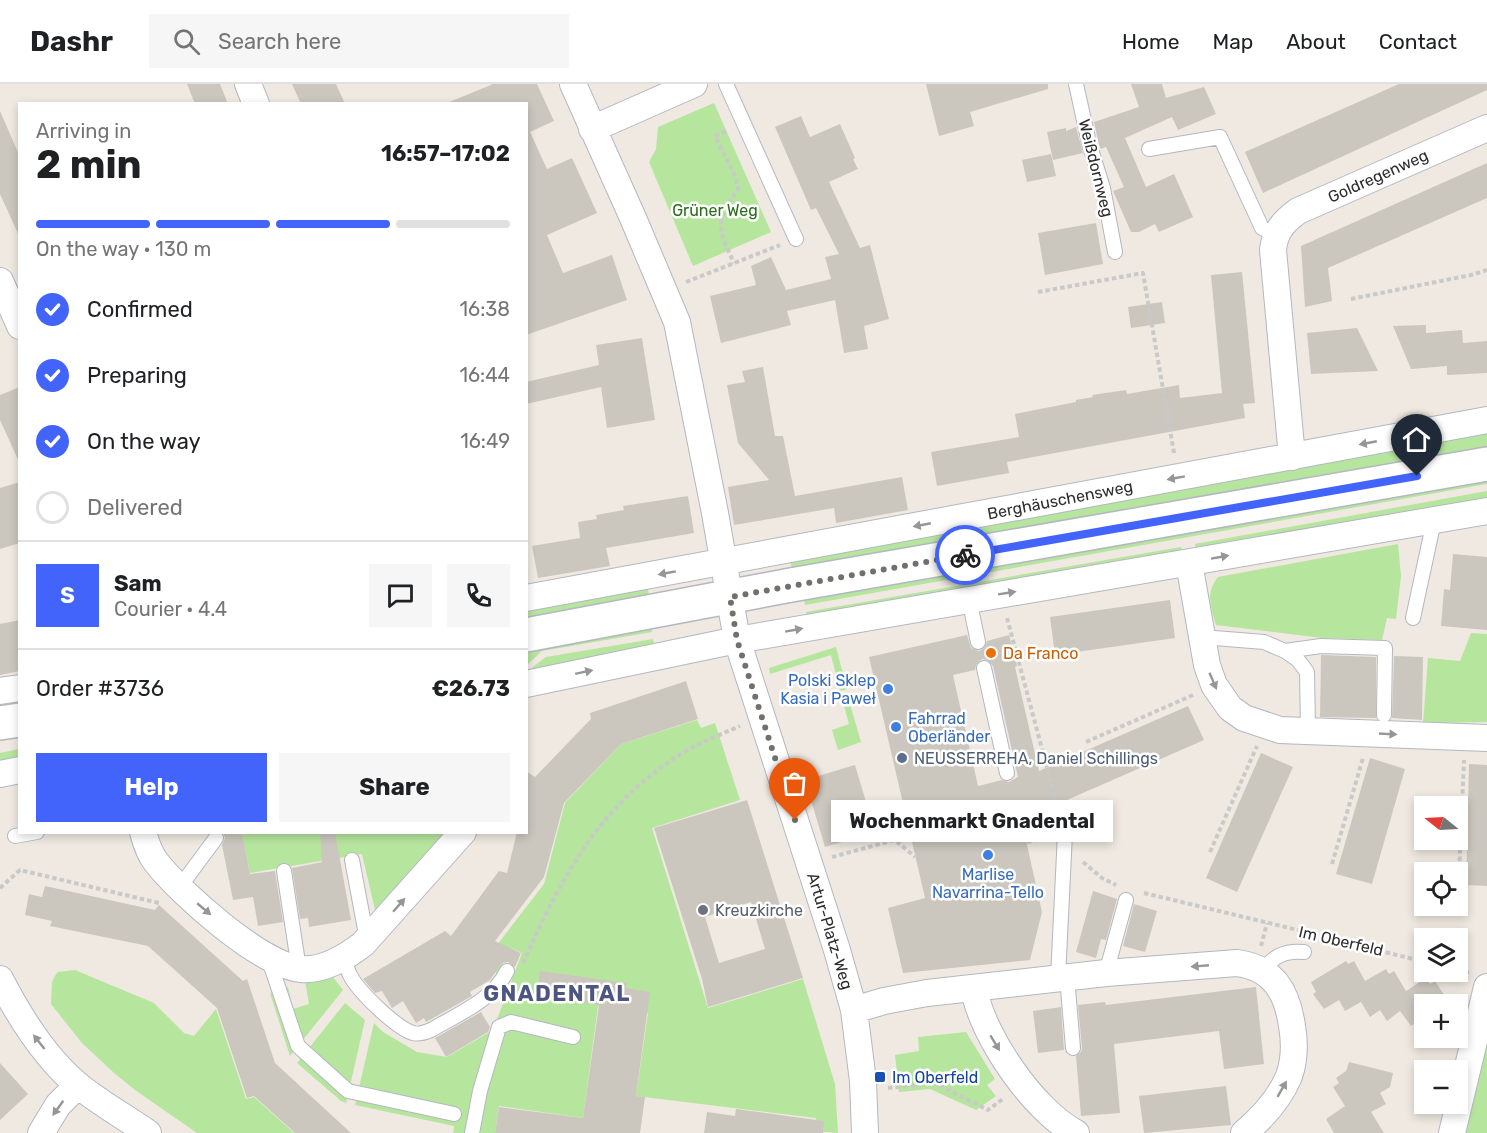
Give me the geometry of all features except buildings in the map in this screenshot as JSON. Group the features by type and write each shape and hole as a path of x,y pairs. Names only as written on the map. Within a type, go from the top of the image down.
{"main road":[{"path":"528,635 1487,464"},
{"path":"0,723 18,720"}],"street":[{"path":"248,84 255,102"},
{"path":"573,84 677,322 730,597"},
{"path":"592,129 694,84"},
{"name":"Goldregenweg","path":"1276,234 1286,220 1298,211 1487,128"},
{"path":"1276,234 1273,250 1292,457"},
{"path":"0,281 18,322"},
{"name":"Berghäuschensweg","path":"528,598 1487,420"},
{"path":"528,684 737,640 1487,511"},
{"path":"1189,563 1207,665 1214,685 1230,708 1244,718 1264,727 1280,730 1308,731 1377,724 1476,738"},
{"name":"Artur-Platz-Weg","path":"730,597 737,640 837,950 854,1010 866,1133"},
{"path":"0,692 18,688"},
{"path":"0,774 18,770"},
{"path":"144,834 171,896 267,957 299,969 317,968 344,957 367,940 461,834"},
{"path":"854,1010 884,1001 927,993 1106,973 1237,963 1249,965 1279,986 1288,1004 1294,1051 1289,1075 1279,1095 1264,1114 1244,1133"},
{"path":"0,979 40,1045 78,1085 148,1133"},
{"path":"1452,1133 1487,987"},
{"path":"974,989 976,1002 991,1035 1023,1084 1054,1118 1076,1133"},
{"path":"41,1133 58,1105 78,1085"}],"lane":[{"path":"726,84 796,238"},
{"name":"Weißdornweg","path":"1076,84 1102,188 1115,252"},
{"path":"1149,149 1220,137 1263,228 1276,234"},
{"path":"1413,618 1432,530 1432,520"},
{"path":"969,599 978,642"},
{"path":"1202,637 1264,642 1285,651 1298,660 1307,672 1308,731"},
{"path":"1285,651 1322,646 1385,648 1377,724"},
{"path":"984,668 1008,773"},
{"path":"15,836 26,834"},
{"path":"1065,834 1062,978 1073,1048"},
{"path":"171,896 216,838"},
{"path":"352,860 367,940"},
{"path":"284,871 299,969"},
{"path":"1106,973 1127,893"},
{"path":"1262,972 1278,955 1292,951 1304,952"},
{"path":"267,957 298,1046 348,1091 454,1114"},
{"path":"344,957 349,974 365,995 383,1012 413,1033 423,1034 492,993 514,970"},
{"path":"472,1133 480,1091 499,1027 511,1022 573,1037"}],"path":[{"path":"734,263 720,224 725,208 738,189 736,178 715,136 743,123"},
{"path":"663,290 796,238"},
{"path":"1351,299 1487,270"},
{"path":"1038,292 1143,273 1178,478"},
{"name":"Im Oberfeld","path":"1000,594 1065,834 1072,850 1088,867 1101,878 1127,893 1414,959"},
{"path":"1086,742 1214,685"},
{"path":"514,970 572,866 597,828 613,809 648,777 683,752 763,717"},
{"path":"1332,864 1377,724"},
{"path":"1210,852 1264,727"},
{"path":"1462,862 1476,738"},
{"path":"808,863 895,840 915,857"},
{"path":"0,888 20,870 171,896"},
{"path":"863,1090 935,1083 988,1110 1023,1084"}],"green space":[{"name":"Grüner Weg","path":"714,103 771,232 693,266 649,162 656,149 658,127"},
{"path":"1487,431 1487,451 793,572 790,561"},
{"path":"1487,479 1487,484 805,605 804,599"},
{"path":"1487,491 1487,500 1196,550 1195,544"},
{"path":"1398,544 1401,576 1396,619 1387,618 1382,640 1322,638 1216,625 1210,594 1218,577"},
{"path":"1181,547 1183,555 808,620 806,612"},
{"path":"648,589 649,597 528,618 528,610"},
{"path":"651,625 652,632 542,651 528,664 528,654 547,644"},
{"path":"1471,633 1487,634 1487,722 1423,723 1428,658 1460,661"},
{"path":"653,639 655,649 528,673 546,657"},
{"path":"836,647 847,689 840,691 831,655 770,674 769,668"},
{"path":"850,704 861,742 838,750 832,730 849,724 844,706"},
{"path":"697,720 701,728 715,723 740,800 652,828 708,1008 803,979 835,1084 838,1133 815,1131 816,1118 636,1096 648,1013 598,1006 583,1118 499,1106 495,1133 453,1133 454,1126 355,1105 374,1023 383,1032 417,1052 447,1057 493,1030 522,953 511,948 497,975 487,958 544,884 565,803 621,744"},
{"path":"18,749 18,762 0,765 0,753"},
{"path":"242,834 445,834 375,910 362,854 250,873"},
{"path":"75,970 154,1003 184,1033 194,1036 216,1009 246,1099 254,1097 294,1133 197,1133 135,1090 82,1043 51,1004 52,982 56,974"},
{"path":"332,976 343,990 290,1056 270,993 288,987 293,1009 309,1004 305,981"},
{"path":"345,1003 365,1020 346,1103 297,1063"},
{"path":"966,1032 995,1079 987,1085 996,1096 976,1110 930,1089 899,1092 895,1055 919,1051 918,1037"},
{"path":"1487,1039 1487,1133 1461,1133"}],"way so far":[{"path":"795,820 737,640 730,597 965,555"}],"place":[{"name":"Da Franco","path":"991,653"},
{"name":"Polski Sklep Kasia i Paweł","path":"888,689"},
{"name":"Fahrrad Oberländer","path":"896,727"},
{"name":"NEUSSERREHA, Daniel Schillings","path":"902,758"},
{"name":"Wochenmarkt Gnadental","path":"795,820"},
{"name":"Marlise Navarrina-Tello","path":"988,855"},
{"name":"Kreuzkirche","path":"703,910"},
{"name":"Im Oberfeld","path":"880,1077"}],"district":[{"name":"GNADENTAL","path":"557,993"}],"route":[{"path":"965,555 1417,476"}]}
